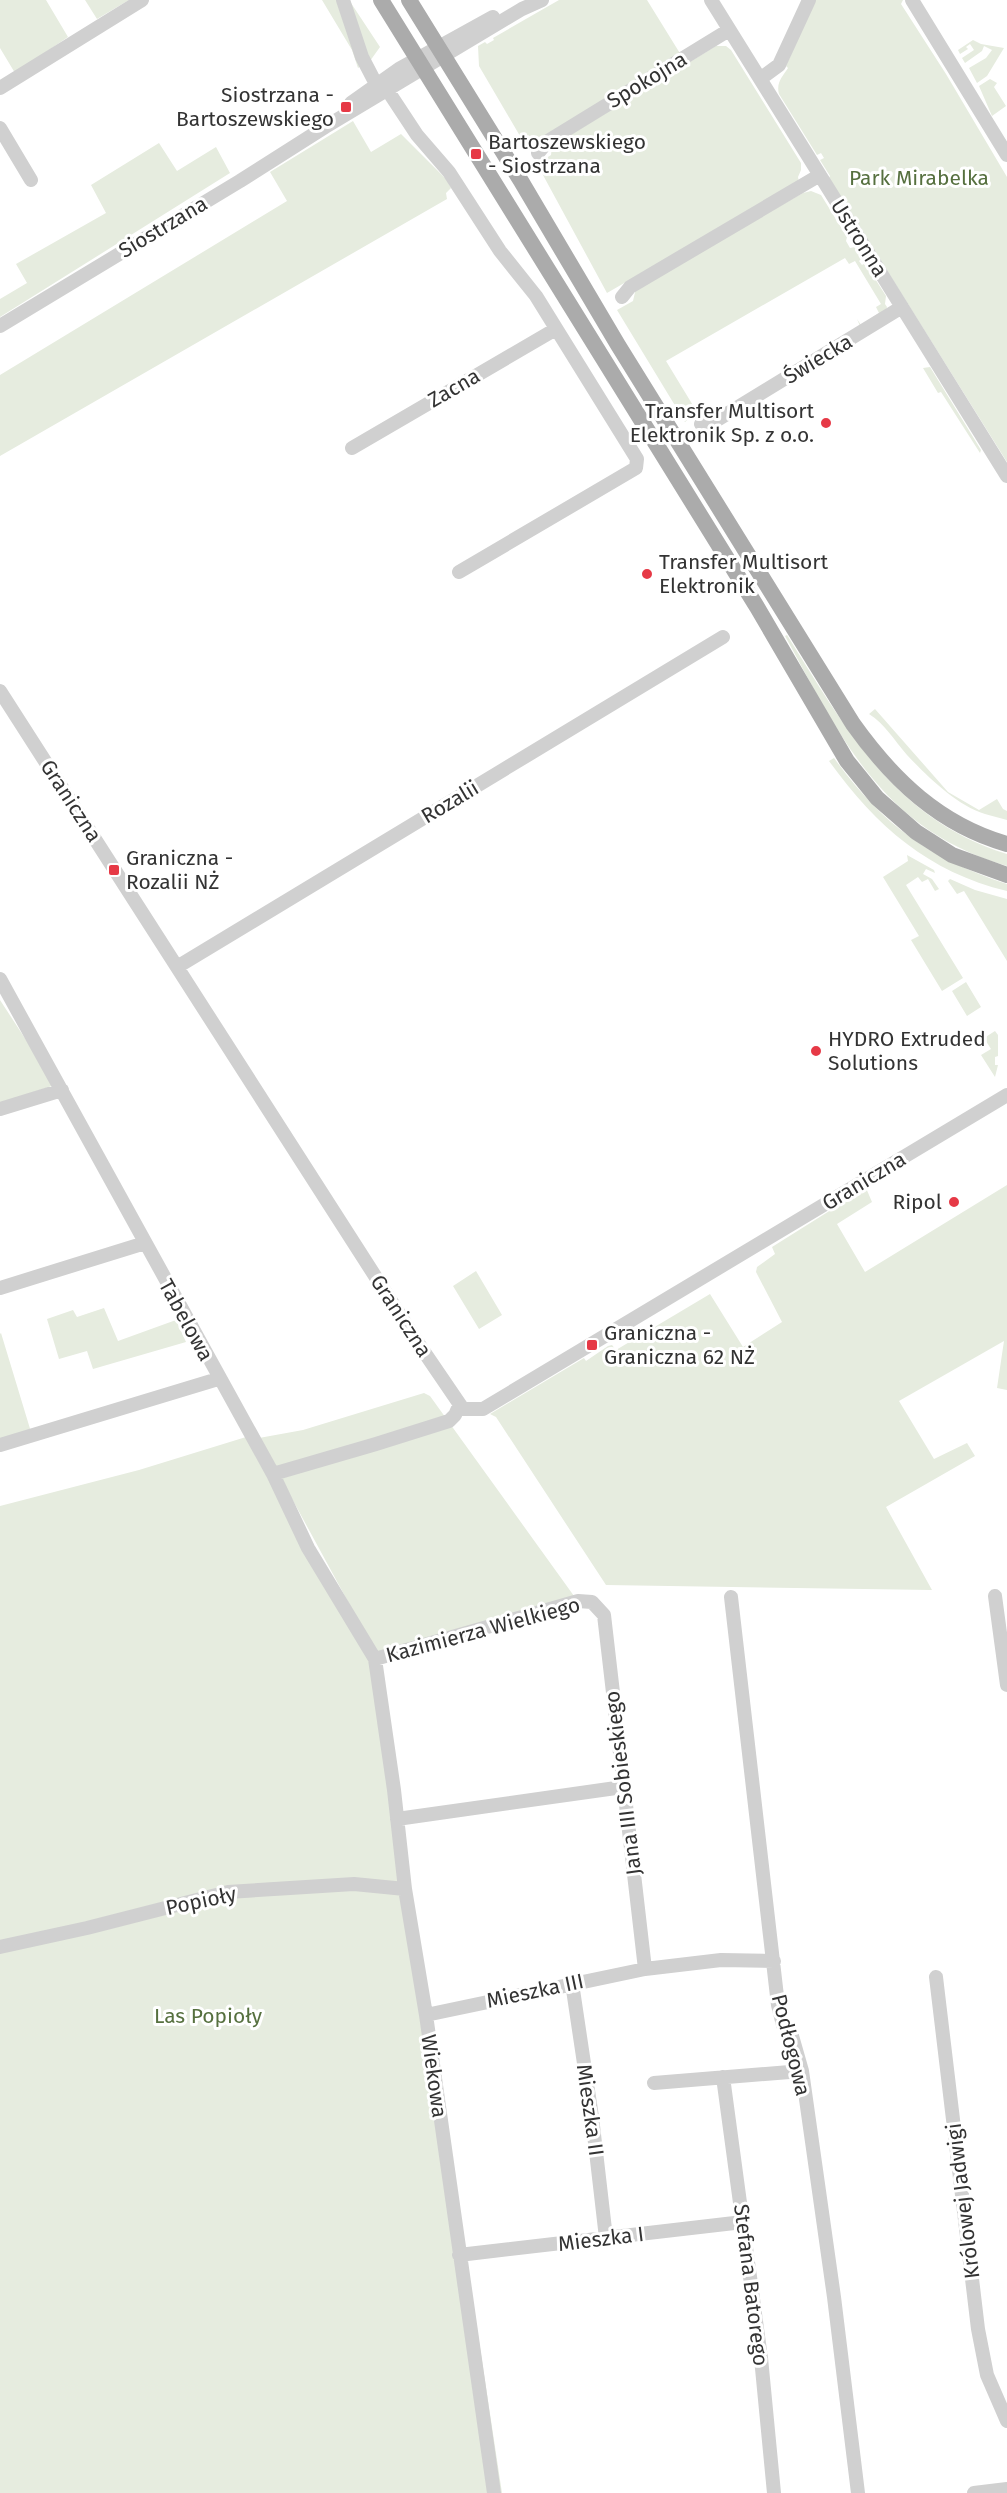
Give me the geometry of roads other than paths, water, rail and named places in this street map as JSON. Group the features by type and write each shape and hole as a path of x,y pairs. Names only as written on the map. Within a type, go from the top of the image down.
{"main road":[{"path":"381,0 758,607 847,761 877,798 916,832 952,855 1007,876"},
{"path":"409,0 552,231 630,365 854,724 887,768 914,794 962,827 1004,843"}],"street":[{"path":"0,88 142,0"},
{"path":"343,0 362,57 417,135 449,172 500,251 536,296 637,459 636,468 459,572"},
{"name":"Siostrzana","path":"0,326 240,181 420,64 542,0"},
{"name":"Ustronna","path":"711,0 1007,476"},
{"path":"760,79 779,65 809,0"},
{"path":"912,0 1007,155"},
{"name":"Spokojna","path":"538,153 548,141 729,30"},
{"path":"0,128 31,180"},
{"path":"622,297 630,287 820,175"},
{"name":"Świecka","path":"701,424 717,420 902,307"},
{"name":"Zacna","path":"352,447 556,329"},
{"name":"Rozalii","path":"177,968 723,637"},
{"name":"Graniczna","path":"0,691 459,1406 468,1410 483,1409 1007,1095"},
{"name":"Tabelowa","path":"0,979 218,1379 273,1474 308,1548 375,1659"},
{"path":"0,1108 62,1090"},
{"path":"0,1288 144,1243"},
{"path":"0,1445 218,1379"},
{"path":"273,1474 449,1421 459,1406"},
{"path":"995,1596 1007,1685"},
{"name":"Podłogowa","path":"731,1597 778,2006 783,2025 792,2036 802,2071 834,2297 858,2493"},
{"name":"Kazimierza Wielkiego","path":"375,1659 578,1602 592,1602"},
{"name":"Jana III Sobieskiego","path":"592,1602 604,1615 645,1969"},
{"name":"Wiekowa","path":"375,1659 405,1889 426,2014 494,2493"},
{"path":"397,1819 623,1787"},
{"name":"Popioły","path":"0,1947 87,1928 228,1892 354,1884 405,1889"},
{"name":"Mieszka III","path":"426,2014 645,1969 721,1960 774,1960"},
{"name":"Królowej Jadwigi","path":"936,1977 978,2329 987,2375 1007,2421"},
{"name":"Mieszka II","path":"572,1983 592,2116 606,2238"},
{"path":"654,2083 802,2071"},
{"name":"Stefana Batorego","path":"723,2077 761,2358 774,2493"},
{"name":"Mieszka I","path":"459,2255 743,2222"},
{"path":"974,2493 1007,2489"}],"place":[{"name":"Siostrzana - Bartoszewskiego","path":"346,107"},
{"name":"Bartoszewskiego - Siostrzana","path":"476,154"},
{"name":"Transfer Multisort Elektronik Sp. z o.o.","path":"826,423"},
{"name":"Transfer Multisort Elektronik","path":"647,574"},
{"name":"Graniczna - Rozalii NŻ","path":"114,870"},
{"name":"HYDRO Extruded Solutions","path":"816,1051"},
{"name":"Ripol","path":"954,1202"},
{"name":"Graniczna - Graniczna 62 NŻ","path":"592,1345"}],"park label":[{"name":"Park Mirabelka","path":"919,178"},
{"name":"Las Popioły","path":"208,2016"}]}
